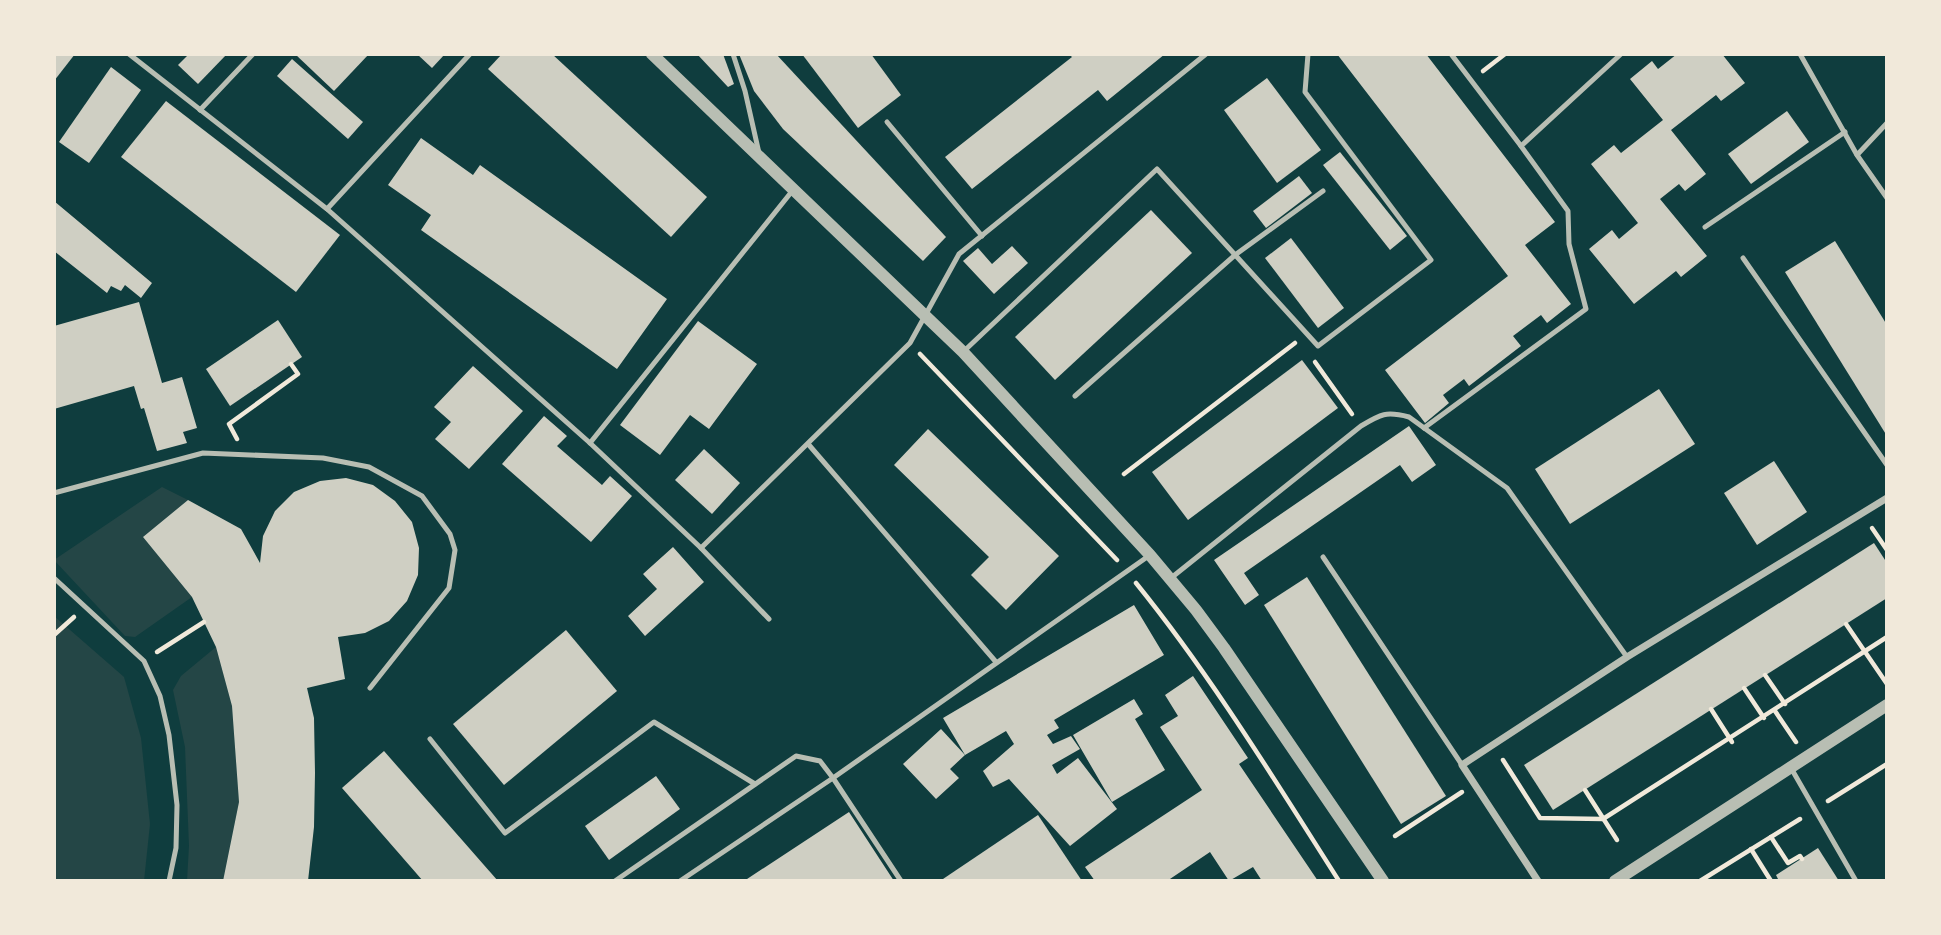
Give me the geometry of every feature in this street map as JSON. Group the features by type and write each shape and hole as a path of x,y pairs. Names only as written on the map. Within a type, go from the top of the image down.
{"street":[{"path":"652,54 963,352 1171,578 1224,648 1383,881"},
{"path":"1538,881 1462,765 1627,657 1887,498"},
{"path":"1615,881 1887,705"}],"lane":[{"path":"129,54 327,209 590,443 701,548 769,619"},
{"path":"200,110 253,54"},
{"path":"327,209 470,54"},
{"path":"733,54 745,91 760,156"},
{"path":"701,548 910,343 959,254 1206,54"},
{"path":"963,352 1157,169 1318,346 1431,260 1304,92 1308,54"},
{"path":"1424,428 1586,309 1569,243 1568,211 1451,54"},
{"path":"1521,146 1622,54"},
{"path":"1800,54 1857,155 1887,198"},
{"path":"887,122 982,236"},
{"path":"1857,155 1887,123"},
{"path":"1705,227 1845,132"},
{"path":"590,443 793,190"},
{"path":"1075,396 1235,255 1323,191"},
{"path":"1743,258 1887,465"},
{"path":"1171,578 1361,426 1382,414 1409,417 1507,488 1627,657"},
{"path":"809,445 996,662"},
{"path":"54,493 203,453 323,458 369,467 422,496 450,534 455,550 449,588 370,688"},
{"path":"680,881 833,778 1150,555"},
{"path":"1323,557 1462,765"},
{"path":"54,578 144,661 160,696 169,735 176,791 176,848 169,881"},
{"path":"430,739 505,832 654,722 755,783"},
{"path":"615,881 796,756 820,761 901,881"},
{"path":"1791,768 1856,881"}],"path":[{"path":"1471,81 1505,54"},
{"path":"1124,474 1307,334"},
{"path":"910,343 1127,571 1179,636 1239,722 1339,881"},
{"path":"1318,346 1315,364 1361,426"},
{"path":"245,455 229,424 298,374 291,364"},
{"path":"1862,513 1887,550"},
{"path":"54,635 85,606"},
{"path":"144,661 204,622"},
{"path":"1846,624 1887,684"},
{"path":"1494,745 1541,818 1603,819 1887,637"},
{"path":"1765,675 1785,704"},
{"path":"1744,688 1764,718"},
{"path":"1711,709 1732,742"},
{"path":"1775,710 1806,758"},
{"path":"1700,881 1887,764"},
{"path":"1395,836 1475,784"},
{"path":"1585,790 1617,840"},
{"path":"1771,837 1788,863 1800,856 1802,859"},
{"path":"1751,849 1771,881"},
{"path":"1714,872 1719,881"}],"shaded area":[{"path":"162,487 188,500 143,537 192,597 135,637 125,636 54,560"},
{"path":"54,616 124,677 141,738 150,824 144,881 54,881"},
{"path":"216,647 232,706 239,802 223,881 187,881 189,846 185,747 173,690 181,676"}],"building":[{"path":"54,54 75,54 54,81"},
{"path":"189,54 227,54 198,84 178,65"},
{"path":"295,54 369,54 334,91"},
{"path":"417,54 445,54 432,68"},
{"path":"502,54 552,54 707,197 671,237 488,69"},
{"path":"697,54 723,54 734,84 728,87"},
{"path":"739,54 776,54 946,237 923,261 783,129 754,91"},
{"path":"802,54 871,54 901,95 858,128"},
{"path":"1069,54 1165,54 1107,101 1098,90 972,189 945,157 1072,57"},
{"path":"1337,54 1426,54 1555,222 1525,245 1571,304 1547,323 1541,315 1513,336 1521,346 1469,386 1464,379 1443,395 1449,403 1425,423 1385,370 1508,276"},
{"path":"1677,54 1722,54 1745,83 1721,101 1716,95 1671,130 1706,174 1685,191 1679,184 1660,199 1707,256 1681,277 1676,271 1634,304 1589,249 1612,230 1619,239 1638,223 1591,164 1614,145 1621,153 1663,120 1630,79 1652,61 1658,69"},
{"path":"292,59 363,122 348,139 277,76"},
{"path":"111,67 141,90 89,163 59,142"},
{"path":"1267,78 1321,150 1277,183 1224,110"},
{"path":"166,101 340,235 296,292 121,157"},
{"path":"1787,111 1809,142 1751,184 1728,154"},
{"path":"421,138 473,175 480,165 667,299 617,369 421,230 431,215 388,185"},
{"path":"1340,152 1407,236 1390,250 1323,165"},
{"path":"1299,176 1312,193 1266,228 1253,211"},
{"path":"54,201 152,283 141,298 125,285 121,291 111,286 107,293 54,251"},
{"path":"1151,210 1192,253 1055,380 1015,337"},
{"path":"1291,238 1344,308 1318,328 1265,258"},
{"path":"1835,241 1887,325 1887,436 1785,272"},
{"path":"1012,246 1028,263 994,294 963,261 978,248 992,264"},
{"path":"139,302 162,383 182,377 197,428 183,432 187,443 157,451 134,386 54,409 54,326"},
{"path":"278,320 302,357 230,406 206,369"},
{"path":"698,321 757,364 709,429 690,415 660,455 620,425"},
{"path":"1302,360 1338,408 1188,520 1152,472"},
{"path":"473,366 523,411 469,469 435,439 451,422 434,407"},
{"path":"1659,389 1695,444 1570,524 1535,469"},
{"path":"544,416 567,436 557,446 602,485 610,476 632,496 591,542 502,464"},
{"path":"1409,426 1436,465 1412,482 1400,465 1244,573 1259,595 1245,605 1214,560"},
{"path":"928,429 1059,556 1006,610 971,575 989,557 894,465"},
{"path":"704,449 740,483 712,514 675,480"},
{"path":"1774,461 1807,512 1757,545 1724,493"},
{"path":"346,478 373,485 395,501 412,522 419,548 418,575 407,601 389,621 365,633 338,637 345,679 307,688 314,718 315,773 314,827 308,881 223,881 239,802 232,706 216,647 192,597 143,537 188,500 241,529 260,563 263,536 275,511 294,492 320,481"},
{"path":"1874,543 1887,563 1887,598 1553,810 1524,765"},
{"path":"673,547 704,582 645,636 628,616 657,589 643,574"},
{"path":"1307,577 1446,796 1401,824 1264,605"},
{"path":"1134,605 1164,655 1054,720 1059,728 1047,735 1053,744 1071,736 1080,749 1052,765 1057,774 1078,758 1117,809 1070,846 1009,779 993,787 983,771 1014,744 1006,731 965,755 943,718"},
{"path":"566,630 617,691 504,785 453,724"},
{"path":"1193,676 1248,758 1239,764 1318,881 1262,881 1253,867 1229,881 1210,852 1167,881 1095,881 1085,867 1202,790 1160,727 1178,716 1165,695"},
{"path":"1134,699 1143,714 1135,719 1165,770 1112,802 1073,735"},
{"path":"941,729 965,755 950,769 959,778 936,799 903,764"},
{"path":"384,751 498,881 423,881 342,788"},
{"path":"656,776 680,809 609,860 585,826"},
{"path":"849,812 894,881 744,881 811,837"},
{"path":"1038,815 1082,881 940,881"},
{"path":"1818,848 1839,881 1779,881 1776,875"}]}
